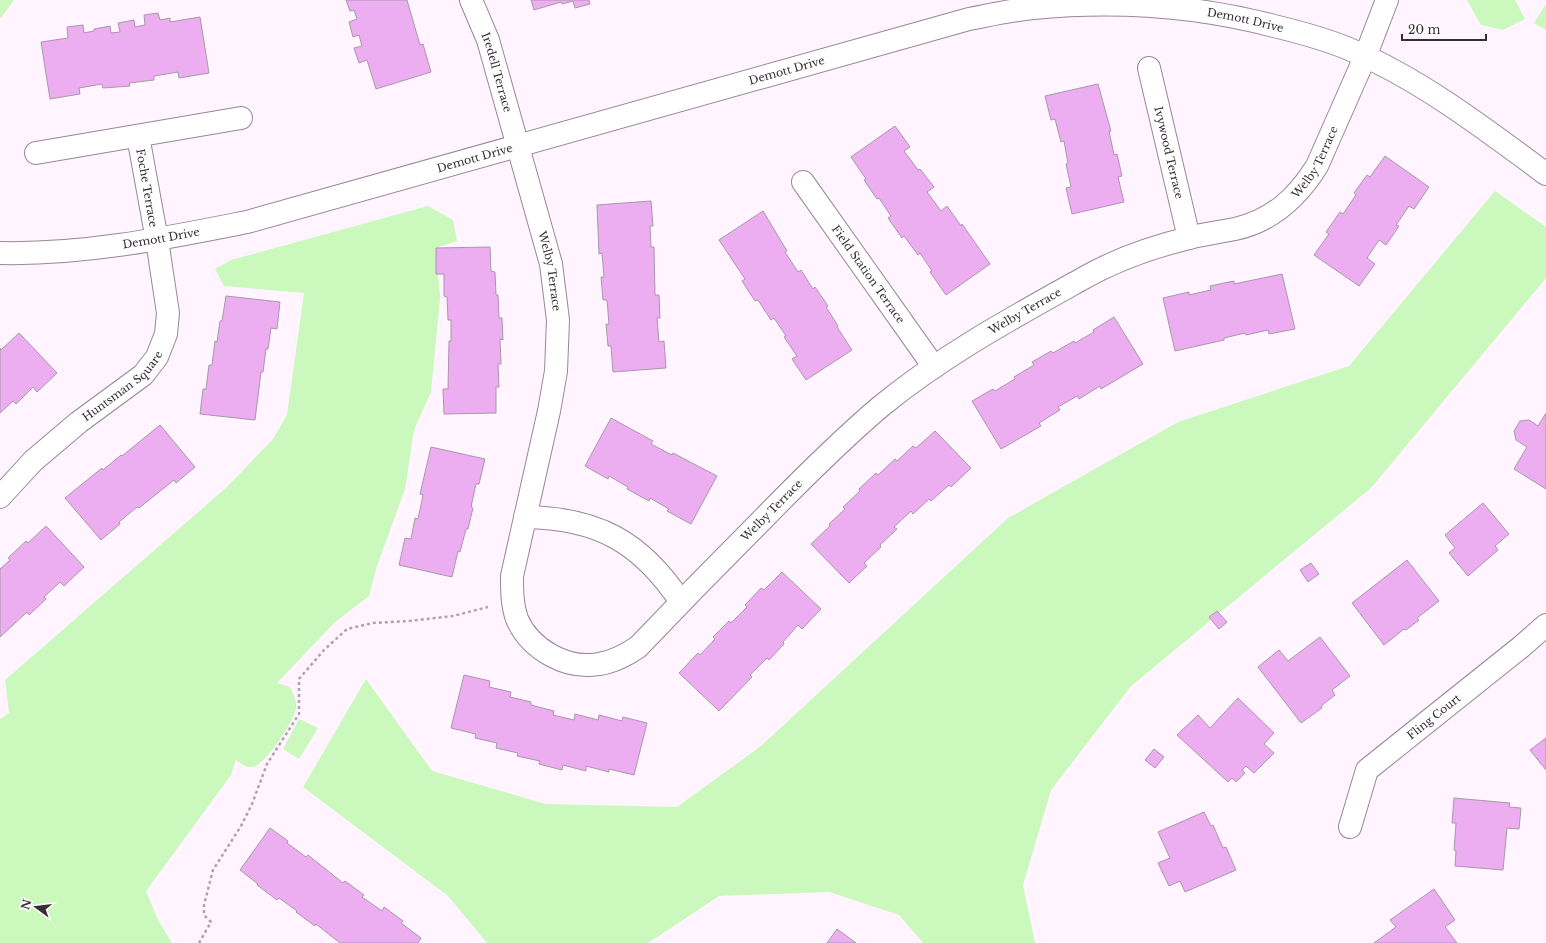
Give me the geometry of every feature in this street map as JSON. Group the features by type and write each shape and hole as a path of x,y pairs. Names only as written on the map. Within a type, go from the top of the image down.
{"street":[{"name":"Iredell Terrace","path":"471,0 488,40 519,145"},
{"name":"Welby Terrace","path":"519,145 551,264 558,320 555,378 550,411 512,576 512,602 517,619 525,632 537,646 551,656 568,663 599,665 616,660 638,647 831,450 881,406 934,367 990,330 1095,271 1141,252 1189,238 1254,223 1276,212 1295,196 1317,166 1365,57 1387,0"},
{"name":"Demott Drive","path":"0,253 92,249 157,240 247,222 969,19 1032,8 1086,2 1153,5 1204,10 1300,32 1348,49 1400,75 1438,97 1546,174"},
{"name":"Ivywood Terrace","path":"1149,68 1189,238"},
{"name":"Foche Terrace","path":"36,153 241,118"},
{"name":"Foche Terrace","path":"138,136 157,240"},
{"name":"Field Station Terrace","path":"803,182 934,367"},
{"name":"Huntsman Square","path":"0,497 33,461 79,422 143,376 158,356 166,334 168,314 157,240"},
{"path":"525,517 572,521 595,528 616,538 636,550 653,566 668,583 681,602"},
{"name":"Fling Court","path":"1350,827 1368,770 1521,647 1546,625"}],"path":[{"path":"199,943 211,922 204,915 204,905 213,870 241,826 252,804 268,764 299,714 299,679 324,650 347,629 373,623 453,616 512,602"}],"green space":[{"path":"0,0 14,0 0,19"},
{"path":"1467,0 1515,0 1525,19 1503,30 1481,25"},
{"path":"1546,4 1546,30 1534,23"},
{"path":"1495,191 1546,227 1546,278 1371,488 1131,686 1051,790 1023,885 1035,943 923,943 899,915 829,892 719,896 648,943 487,943 448,896 303,787 366,679 432,771 546,804 677,807 761,746 1008,518 1178,422 1349,366"},
{"path":"428,206 453,220 457,241 436,248 440,298 431,392 414,430 405,489 377,566 369,596 335,622 277,683 290,687 296,702 296,708 291,722 272,751 258,764 253,767 248,767 236,760 231,775 146,891 158,920 172,943 0,943 0,719 9,713 5,680 227,487 273,439 287,415 304,293 224,286 215,269 231,260"},
{"path":"299,719 318,728 299,759 283,749"}],"building":[{"path":"346,0 407,0 420,45 423,44 431,72 376,89 367,60 359,63 354,48 362,46 359,35 353,37 349,22 357,19 354,10 350,11"},
{"path":"531,0 589,0 590,4 575,8 573,1 562,4 561,2 534,10"},
{"path":"158,13 160,20 170,18 170,22 200,17 209,73 179,78 178,72 154,76 154,80 129,83 130,86 103,88 102,84 79,88 80,94 50,99 41,42 68,38 67,27 83,25 84,33 94,31 94,29 110,26 111,33 120,32 118,23 134,20 135,27 145,25 144,15"},
{"path":"1098,84 1111,131 1109,131 1114,155 1117,154 1122,176 1118,177 1124,202 1072,214 1066,188 1071,187 1066,164 1068,163 1064,141 1061,142 1055,119 1051,120 1045,96"},
{"path":"895,126 910,147 904,151 918,170 920,169 934,187 927,192 941,211 947,206 961,226 962,224 990,264 946,295 930,272 932,271 920,253 918,255 904,236 902,238 888,218 891,216 879,198 877,199 864,180 866,179 851,157"},
{"path":"1385,156 1429,187 1414,209 1409,206 1396,225 1399,226 1386,245 1379,240 1367,258 1375,264 1359,286 1314,255 1329,234 1326,232 1340,212 1343,214 1356,195 1354,193 1367,175 1370,177"},
{"path":"651,201 653,226 650,226 651,247 654,247 655,295 659,295 660,318 657,318 659,342 664,341 666,368 613,372 611,346 608,346 606,324 609,324 607,300 603,300 601,277 604,277 602,253 599,254 597,205"},
{"path":"763,211 787,251 785,252 798,272 801,270 813,289 815,287 828,306 826,307 852,350 806,380 792,359 797,356 784,337 786,336 774,318 771,320 758,300 755,301 742,281 745,279 719,240"},
{"path":"490,247 491,271 495,272 496,295 498,295 499,318 502,318 503,340 500,339 501,364 498,364 499,387 496,387 496,413 444,414 443,389 448,389 451,320 448,320 447,297 444,296 444,274 436,274 436,248"},
{"path":"1282,274 1295,329 1269,334 1268,330 1246,335 1245,333 1224,338 1224,340 1175,351 1163,298 1189,292 1189,295 1211,290 1210,286 1234,281 1234,284"},
{"path":"226,296 280,302 277,329 271,328 263,372 261,372 255,420 200,414 203,389 206,389 209,365 212,365 215,341 217,342"},
{"path":"1114,317 1143,364 1101,389 1100,386 1079,399 1077,396 1058,407 1060,410 1039,423 1041,426 1001,449 972,401 993,389 995,391 1034,365 1032,362 1051,351 1053,353 1074,341 1075,343 1094,332 1093,330"},
{"path":"19,333 57,373 37,392 33,387 16,404 13,401 0,413 0,348 1,350"},
{"path":"1546,413 1546,489 1514,469 1527,447 1516,440 1514,431 1520,421 1529,420 1538,426"},
{"path":"611,418 653,441 651,444 672,455 673,453 717,476 691,524 667,511 669,509 650,498 649,501 627,489 628,487 609,476 608,479 585,466"},
{"path":"160,425 195,467 176,483 174,480 139,508 137,507 101,540 65,498 102,468 103,470 121,455 122,456"},
{"path":"935,431 971,468 951,487 949,485 931,501 929,499 913,514 911,511 894,527 897,529 864,563 867,566 849,583 811,544 830,526 829,524 845,509 843,507 876,473 878,475 895,459 897,461 913,446 916,448"},
{"path":"431,447 485,459 479,484 476,484 471,507 473,508 468,529 466,529 460,552 458,551 452,577 399,565 405,538 411,539 415,518 418,519 423,495 420,494"},
{"path":"1483,503 1509,534 1495,546 1498,550 1468,576 1449,553 1455,548 1445,535"},
{"path":"46,526 84,567 64,586 60,582 44,597 46,599 29,615 27,612 0,637 0,569 10,560 8,558 26,541 28,543"},
{"path":"1407,560 1439,601 1417,618 1419,620 1406,630 1404,629 1384,645 1352,603"},
{"path":"1311,563 1319,574 1308,582 1300,570"},
{"path":"782,572 821,609 802,629 798,625 783,642 784,644 769,660 767,658 750,675 752,677 719,711 679,673 698,653 700,655 715,639 713,637 729,621 731,623 747,607 745,605 761,588 764,590"},
{"path":"1217,611 1227,622 1219,629 1209,617"},
{"path":"1320,637 1350,676 1332,690 1335,695 1321,706 1322,708 1301,723 1258,667 1279,650 1288,661"},
{"path":"464,675 490,681 489,687 511,692 510,697 531,702 531,705 554,711 553,715 574,720 575,714 598,720 599,715 622,721 623,717 647,723 634,775 609,769 609,772 586,766 586,771 563,765 562,770 539,764 540,761 517,756 518,753 496,748 497,743 475,738 476,734 451,728"},
{"path":"1238,698 1274,733 1264,744 1274,753 1254,773 1246,766 1242,770 1245,773 1236,782 1232,778 1228,782 1177,735 1198,715 1210,728"},
{"path":"1546,738 1546,770 1530,750"},
{"path":"1154,749 1164,757 1155,768 1145,760"},
{"path":"1454,798 1510,803 1509,807 1521,808 1519,829 1507,828 1503,870 1455,866 1456,851 1454,850 1456,823 1452,823"},
{"path":"1204,812 1211,826 1213,825 1223,848 1226,847 1236,870 1185,892 1180,881 1169,886 1158,863 1170,858 1158,832"},
{"path":"270,828 306,857 308,855 343,883 345,881 364,895 362,897 382,911 384,907 403,921 401,923 421,938 418,943 340,943 279,898 277,900 257,885 258,884 240,870"},
{"path":"1434,889 1455,920 1445,927 1457,943 1374,943 1396,927 1390,920"},
{"path":"837,929 856,943 827,943"}]}
